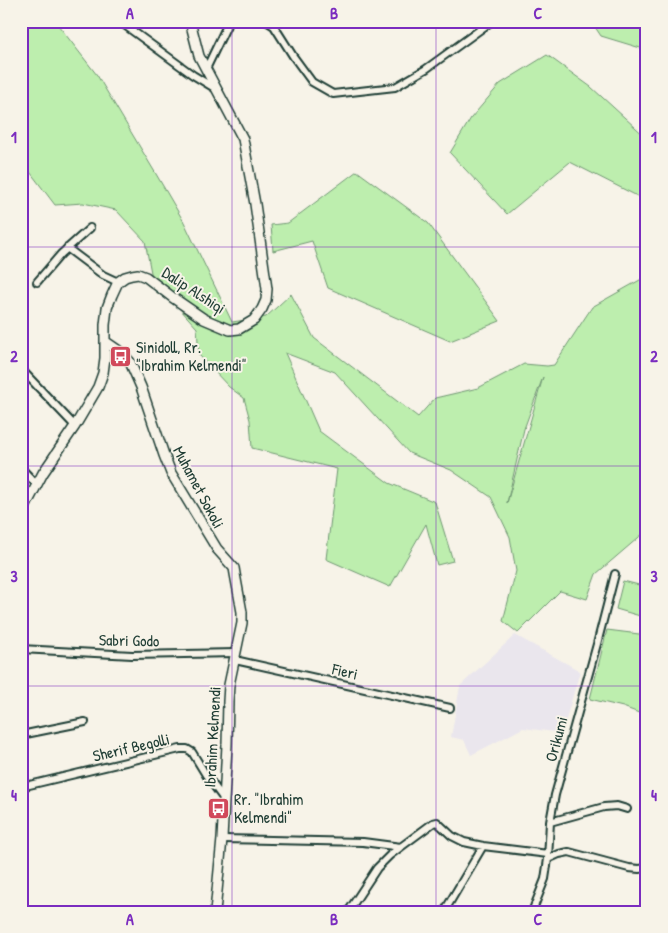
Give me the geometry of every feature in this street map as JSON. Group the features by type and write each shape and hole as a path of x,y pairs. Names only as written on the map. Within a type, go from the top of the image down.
{"street":[{"path":"119,21 193,75 217,90"},
{"name":"Dalip Alshiqi","path":"118,282 132,275 138,274 146,277 204,318 230,330 246,326 254,320 266,300 266,278 256,204 243,139 199,56 190,21"},
{"path":"206,69 230,21"},
{"path":"266,21 274,26 312,82 333,94 395,87 426,70 492,21"},
{"path":"37,282 61,254 90,228"},
{"path":"21,515 43,472 75,426 98,387 103,373 108,308 118,282 103,275 67,248"},
{"name":"Muhamet Sokoli","path":"106,342 122,353 130,362 171,473 217,549 234,568 242,612 236,657"},
{"path":"21,369 75,426"},
{"path":"21,468 37,485"},
{"name":"Orikumi","path":"532,912 545,879 550,822 555,795 615,574"},
{"name":"Sabri Godo","path":"21,649 132,655 236,657"},
{"name":"Fieri","path":"236,657 450,708"},
{"name":"Ibrahim Kelmendi","path":"215,912 222,839 228,700 236,657"},
{"path":"21,735 84,722"},
{"name":"Sherif Begolli","path":"21,786 180,749 187,749 192,752 206,775 224,798"},
{"path":"550,822 604,807 617,806 628,809"},
{"path":"348,912 377,868 390,855 437,822 459,840 483,846 548,856 569,852 629,868 647,868"},
{"path":"222,839 363,842 401,847"},
{"path":"444,912 483,846"}],"shaded area":[{"path":"515,635 580,671 562,733 523,728 471,755 464,740 451,737 460,686"}],"green space":[{"path":"21,21 55,21 97,75 156,174 184,222 232,322 266,317 291,294 314,338 418,417 435,398 478,388 524,364 554,365 592,307 647,276 647,529 596,574 587,599 560,591 518,633 503,621 516,571 510,537 491,497 451,470 409,453 335,372 285,353 319,431 389,483 435,502 453,561 437,565 426,524 390,587 326,559 337,469 252,448 250,420 244,398 229,387 199,355 197,328 152,278 145,241 116,210 83,203 55,205 21,160","holes":["543,377 507,503 524,429"]},
{"path":"591,21 647,21 647,50 601,36"},
{"path":"547,55 591,87 647,138 647,201 570,162 507,214 450,153 471,118 500,84"},
{"path":"357,171 428,223 500,321 450,341 328,288 312,241 273,251 271,225 288,223"},
{"path":"623,581 647,587 647,618 616,609"},
{"path":"607,630 647,635 647,716 623,707 590,699"}],"place":[{"name":"Sinidoll, Rr. \"Ibrahim Kelmendi\"","path":"120,356"},
{"name":"Rr. \"Ibrahim Kelmendi\"","path":"218,808"}]}
